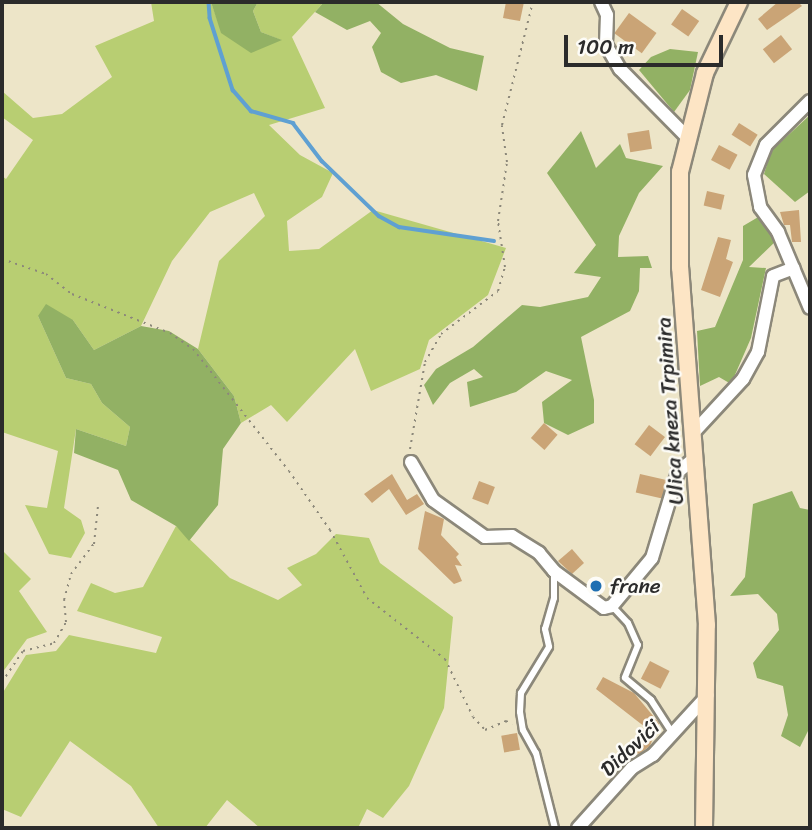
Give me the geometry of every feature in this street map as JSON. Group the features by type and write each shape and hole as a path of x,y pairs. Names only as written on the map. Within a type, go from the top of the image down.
{"main road":[{"name":"Ulica kneza Trpimira","path":"704,828 708,695 695,431 680,268 680,172 686,136 705,74 739,2"}],"street":[{"path":"601,2 607,15 606,45 620,69 686,136"},
{"path":"810,101 766,145 754,175 760,206 778,232 810,308"},
{"path":"695,431 743,379 758,352 773,276 794,268"},
{"path":"411,462 433,500 485,537 512,536 540,553 554,571 594,604 612,606 652,558 678,472 696,457"},
{"name":"Didovići","path":"578,828 632,768 673,734 708,695"}],"lane":[{"path":"554,571 554,598 545,629 549,647 521,693 523,730 536,753 555,828"},
{"path":"612,606 628,623 638,645 625,678 651,700 673,734"}],"path":[{"path":"411,462 409,446 425,362 441,334 498,291 505,267 498,221 507,162 502,125 533,2"},
{"path":"2,260 46,274 72,294 170,333 193,349 289,471 330,530 367,598 445,659 472,717 485,730 506,721 523,730"},
{"path":"2,682 23,651 54,643 66,622 64,600 71,574 94,544 98,505"}],"green space":[{"path":"151,2 211,2 222,33 281,40 261,32 253,11 258,2 324,2 292,37 325,108 269,125 300,155 333,173 322,197 287,221 289,251 319,249 373,210 506,248 488,295 429,340 420,369 371,391 355,349 287,422 271,405 241,423 234,396 198,349 219,261 265,216 254,193 210,212 172,261 141,326 94,350 73,320 38,316 66,378 91,384 102,403 130,427 126,446 76,429 64,508 81,520 85,533 71,558 49,554 25,505 47,508 58,451 2,432 2,176 6,179 33,140 2,117 2,91 33,118 62,114 112,77 95,46 154,21"},
{"path":"211,2 258,2 253,11 261,32 282,40 251,53 221,33"},
{"path":"324,2 376,2 403,24 450,48 484,56 477,91 436,75 401,83 381,72 372,47 381,33 370,21 347,30 315,12"},
{"path":"670,49 698,52 690,90 674,112 639,70 651,57"},
{"path":"810,115 810,191 795,202 764,174 771,151"},
{"path":"581,131 596,168 620,144 626,158 663,166 639,193 619,236 618,257 648,256 652,268 640,268 639,291 630,311 581,337 594,400 594,423 568,435 544,423 542,402 572,380 546,371 516,392 470,407 467,382 483,377 474,369 450,383 433,405 424,385 436,369 473,347 522,305 540,307 588,297 601,277 574,273 596,245 547,173"},
{"path":"760,216 778,239 749,267 766,268 751,338 731,384 719,377 700,386 697,331 715,327 743,260 743,226"},
{"path":"46,304 73,320 94,350 141,326 169,331 198,349 234,396 241,423 223,449 218,505 189,541 176,526 131,500 118,470 74,453 76,429 126,446 130,427 102,403 91,384 66,378 38,316"},
{"path":"792,491 800,508 810,510 810,727 800,747 781,736 788,715 783,686 757,678 753,663 779,630 777,614 758,594 730,596 745,577 753,504"},
{"path":"176,526 230,578 278,600 302,585 287,568 316,554 336,534 369,538 380,563 453,617 444,708 409,786 383,818 367,809 358,828 260,828 227,800 205,828 159,828 131,786 70,741 21,817 2,809 2,694 26,655 56,651 69,635 156,653 162,637 77,611 91,583 115,593 143,587"},
{"path":"2,550 31,579 19,591 47,632 27,639 2,673"}],"building":[{"path":"506,2 524,2 520,21 503,18"},
{"path":"778,2 798,2 802,6 767,30 758,19"},
{"path":"682,9 699,21 688,37 671,25"},
{"path":"629,13 657,33 642,53 614,33"},
{"path":"781,35 792,49 774,63 763,49"},
{"path":"739,123 758,135 750,147 732,135"},
{"path":"649,130 652,149 630,152 627,133"},
{"path":"719,145 738,155 730,170 711,160"},
{"path":"707,191 725,195 721,210 704,206"},
{"path":"799,210 801,242 792,242 790,225 784,225 780,212"},
{"path":"718,237 731,240 726,259 733,262 720,297 701,290"},
{"path":"544,423 558,435 544,450 531,438"},
{"path":"649,425 665,437 651,456 635,444"},
{"path":"392,474 407,500 417,494 424,504 406,515 389,489 372,503 364,494"},
{"path":"640,474 666,480 662,499 636,493"},
{"path":"479,481 495,487 488,505 472,499"},
{"path":"425,511 444,519 441,535 459,554 456,557 462,566 455,565 462,581 454,584 418,549"},
{"path":"572,549 584,563 572,574 558,561"},
{"path":"650,661 670,671 661,689 641,679"},
{"path":"603,677 634,693 659,723 650,746 639,754 634,752 645,727 596,689"},
{"path":"517,733 520,750 504,753 501,736"}],"waterway":[{"path":"209,2 210,18 233,90 251,111 293,123 322,161 379,216 399,227 494,241"}],"place":[{"name":"frane","path":"596,586"}]}
